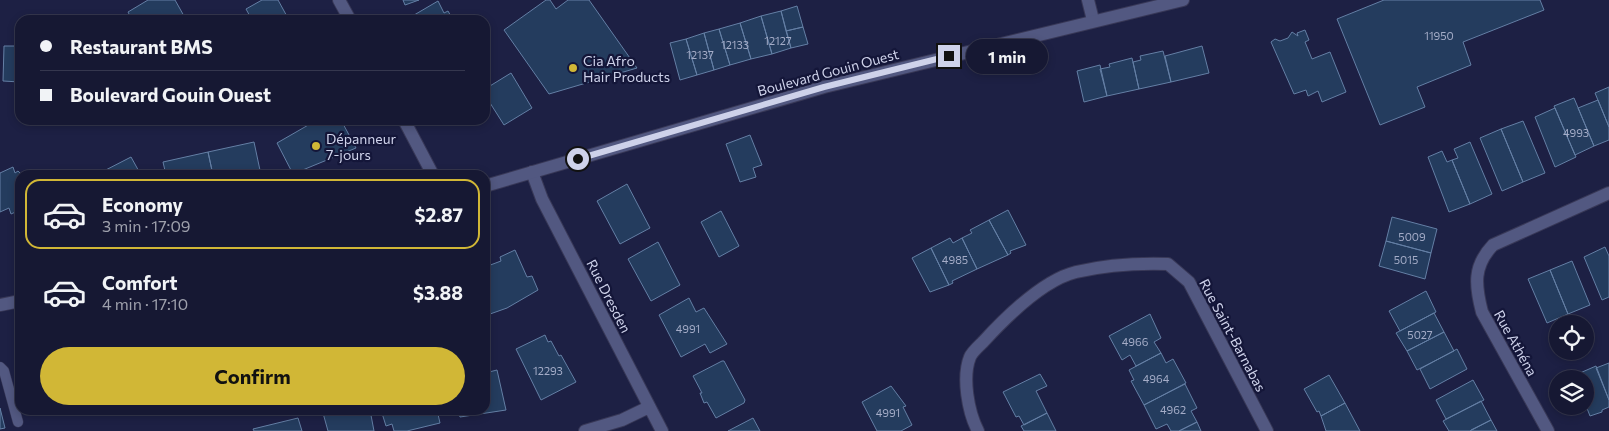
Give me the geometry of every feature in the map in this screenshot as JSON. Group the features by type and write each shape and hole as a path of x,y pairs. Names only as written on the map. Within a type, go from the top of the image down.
{"street":[{"path":"339,0 347,15"},
{"path":"1088,0 1093,20"},
{"name":"Boulevard Gouin Ouest","path":"490,185 824,87 1093,20 1183,0"},
{"path":"407,125 430,170"},
{"name":"Rue Dresden","path":"532,172 542,199 662,431"},
{"name":"Rue Athéna","path":"1548,431 1482,312 1476,290 1478,272 1482,257 1493,245 1609,193"},
{"name":"Rue Saint-Barnabas","path":"978,431 972,420 966,388 970,356 996,328 1033,294 1075,272 1136,263 1168,264 1189,282 1267,431"},
{"path":"0,305 15,302"},
{"path":"585,431 622,420 650,407"}],"lane":[{"path":"0,367 4,371 15,411"},
{"path":"16,415 18,422"}],"building":[{"path":"148,0 175,0 183,15 130,15 128,12"},
{"path":"262,0 278,0 286,15 249,15 246,9"},
{"path":"403,0 419,0 405,5"},
{"path":"546,0 550,0 556,9 568,0 589,0 637,68 549,94 504,30"},
{"path":"1384,0 1540,0 1544,10 1463,42 1471,65 1417,87 1425,107 1380,125 1337,19"},
{"path":"438,1 444,13 448,11 450,15 414,15"},
{"path":"797,6 803,27 786,31 781,11"},
{"path":"781,11 791,48 772,54 761,16"},
{"path":"761,16 772,54 751,59 740,23"},
{"path":"740,23 751,59 730,65 719,29"},
{"path":"803,27 808,44 791,48 786,31"},
{"path":"719,29 730,65 714,70 704,33"},
{"path":"1305,30 1309,40 1305,42 1312,59 1330,52 1346,92 1322,102 1318,91 1308,96 1306,90 1294,94 1271,42 1275,39 1280,41 1288,38 1292,32 1298,36 1297,33"},
{"path":"704,33 714,70 697,75 686,39"},
{"path":"686,39 697,75 680,80 670,43"},
{"path":"4,46 15,46 15,82 3,81"},
{"path":"1202,46 1209,73 1171,82 1165,56"},
{"path":"1163,51 1171,82 1139,89 1133,62 1141,60 1140,56"},
{"path":"1132,58 1139,89 1107,96 1100,69 1110,67 1109,64"},
{"path":"1100,65 1107,96 1084,102 1077,71"},
{"path":"511,73 532,108 504,125 490,103 490,86"},
{"path":"1609,87 1609,127 1595,93"},
{"path":"1574,98 1594,146 1575,155 1554,106"},
{"path":"1598,100 1609,127 1609,140 1594,146 1578,108"},
{"path":"1555,108 1576,157 1555,167 1535,117"},
{"path":"1523,121 1545,173 1523,182 1501,129"},
{"name":"Dépanneur 7-jours","path":"308,125 344,125 356,148 303,170 291,170 277,143"},
{"path":"1501,129 1523,182 1502,191 1480,138"},
{"path":"750,135 762,165 753,168 756,177 740,182 726,144"},
{"path":"254,142 260,170 212,170 208,152"},
{"path":"1470,142 1492,194 1470,204 1452,160 1458,158 1454,149"},
{"path":"1442,151 1447,162 1452,160 1470,204 1449,212 1428,157"},
{"path":"208,152 212,170 165,170 163,162"},
{"path":"131,157 138,170 106,170"},
{"path":"13,167 15,173 15,212 11,214 9,208 0,212 0,173"},
{"path":"627,184 650,228 620,244 597,201"},
{"path":"1008,210 1026,245 1010,251 1011,253 1008,255 989,220"},
{"path":"721,211 739,246 719,257 701,222"},
{"path":"1392,217 1437,229 1431,253 1386,241"},
{"path":"989,220 1008,255 977,269 962,238 972,233 970,230"},
{"path":"950,238 953,243 962,238 977,269 952,281 953,283 949,285 931,248"},
{"path":"1386,241 1431,253 1425,279 1379,266"},
{"path":"658,242 680,285 651,301 628,259"},
{"path":"1605,247 1609,256 1609,297 1602,300 1584,257"},
{"path":"931,248 949,285 930,292 912,258"},
{"path":"515,250 527,277 532,276 538,290 507,308 490,314 490,265 501,261 500,257"},
{"path":"1572,261 1590,305 1568,314 1550,270"},
{"path":"1550,270 1568,314 1549,315 1549,322 1547,323 1528,279"},
{"path":"1426,291 1436,312 1400,331 1389,311"},
{"path":"689,298 696,312 704,308 727,344 710,353 705,344 681,357 659,315"},
{"path":"1434,313 1444,332 1407,351 1396,333"},
{"path":"1150,314 1161,338 1154,342 1161,353 1136,366 1130,355 1122,360 1109,336"},
{"path":"1444,332 1454,351 1417,370 1407,351"},
{"path":"545,335 548,342 551,341 559,356 561,355 576,382 541,400 516,349"},
{"path":"1457,349 1467,369 1430,389 1420,369"},
{"path":"1161,353 1166,363 1173,359 1186,383 1144,405 1131,381 1134,380 1129,370"},
{"path":"724,361 745,400 744,403 716,418 707,402 704,403 700,393 702,393 693,376"},
{"path":"1609,363 1609,400 1596,368"},
{"path":"1596,366 1609,400 1609,407 1594,415 1594,370 1587,370"},
{"path":"497,370 506,410 490,412 490,372"},
{"path":"1040,374 1047,386 1036,391 1047,413 1024,425 1019,416 1016,417 1003,392"},
{"path":"1329,375 1345,403 1321,416 1304,389"},
{"path":"1473,380 1484,400 1446,419 1436,400"},
{"path":"1185,384 1197,408 1191,411 1197,422 1179,431 1171,431 1167,424 1156,429 1144,405"},
{"path":"891,386 906,406 903,407 912,425 901,431 877,431 862,402"},
{"path":"1481,401 1491,420 1470,431 1449,431 1443,421"},
{"path":"1345,403 1360,431 1326,431 1321,416"},
{"path":"0,408 5,428 0,429"},
{"path":"1047,413 1056,431 1024,431 1021,426"},
{"path":"324,415 371,415 374,431 328,431"},
{"path":"383,415 438,415 440,423 407,431 394,431 392,424 386,426"},
{"path":"298,418 302,431 254,431 253,429"},
{"path":"753,418 760,431 728,431"},
{"path":"1491,420 1497,431 1470,431 1471,430"},
{"path":"1197,422 1201,431 1179,431"}],"place":[{"name":"Cia Afro Hair Products","path":"573,68"},
{"name":"Dépanneur 7-jours","path":"316,146"}],"route":[{"path":"578,159 824,87 949,56"}]}
